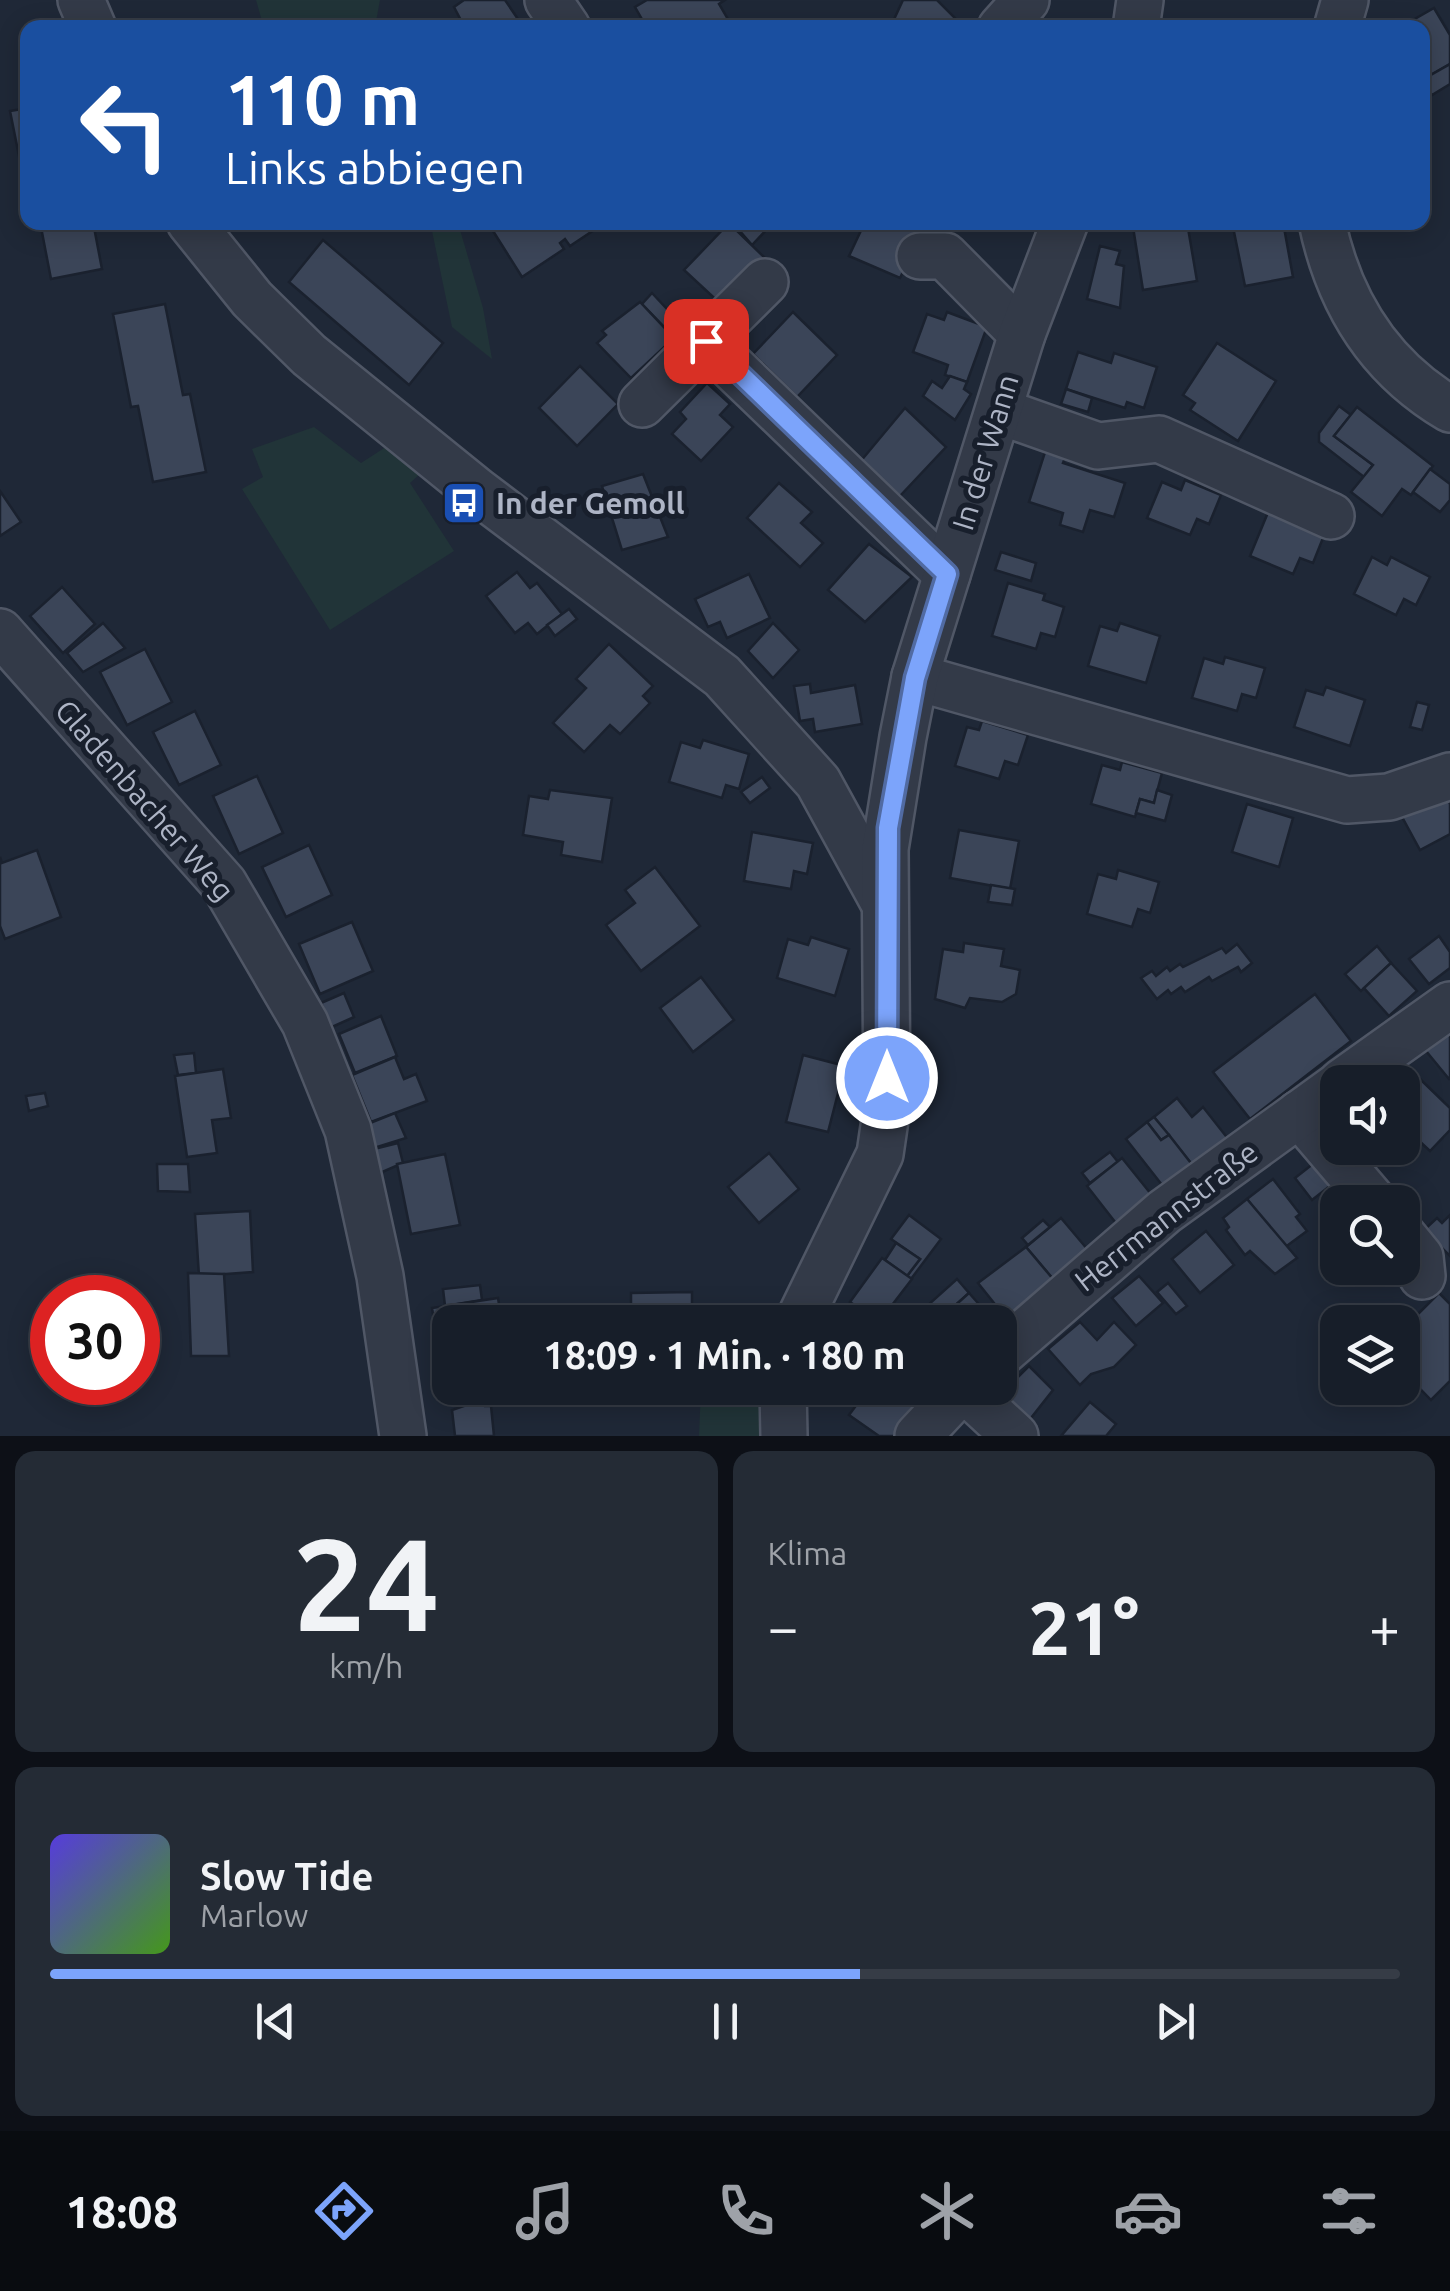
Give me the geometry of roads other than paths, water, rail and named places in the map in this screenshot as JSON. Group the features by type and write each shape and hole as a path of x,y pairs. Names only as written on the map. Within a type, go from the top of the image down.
{"street":[{"path":"1008,20 1026,0"},
{"path":"196,230 252,300 309,355 722,676 818,782 886,905"},
{"name":"In der Wann","path":"807,1305 866,1190 884,1136 888,828 915,678 1022,334 1063,230"},
{"path":"1324,230 1338,276 1364,330 1395,370 1449,406"},
{"path":"920,256 946,256 1022,334"},
{"path":"642,404 765,282"},
{"path":"706,341 947,574"},
{"path":"999,411 1098,446 1159,439 1331,516"},
{"name":"Gladenbacher Weg","path":"0,632 224,884 305,1024 348,1130 380,1276 403,1436"},
{"path":"915,678 1347,800 1389,797 1450,776"},
{"name":"Herrmannstraße","path":"1366,1065 1450,1005"},
{"name":"Herrmannstraße","path":"1017,1339 1164,1212 1320,1099"},
{"path":"1299,1114 1360,1185"},
{"path":"1420,1257 1422,1276"},
{"path":"784,1405 784,1436"},
{"path":"918,1436 947,1405"},
{"path":"982,1405 1016,1436"}],"place":[{"name":"In der Gemoll","path":"464,503"}]}
